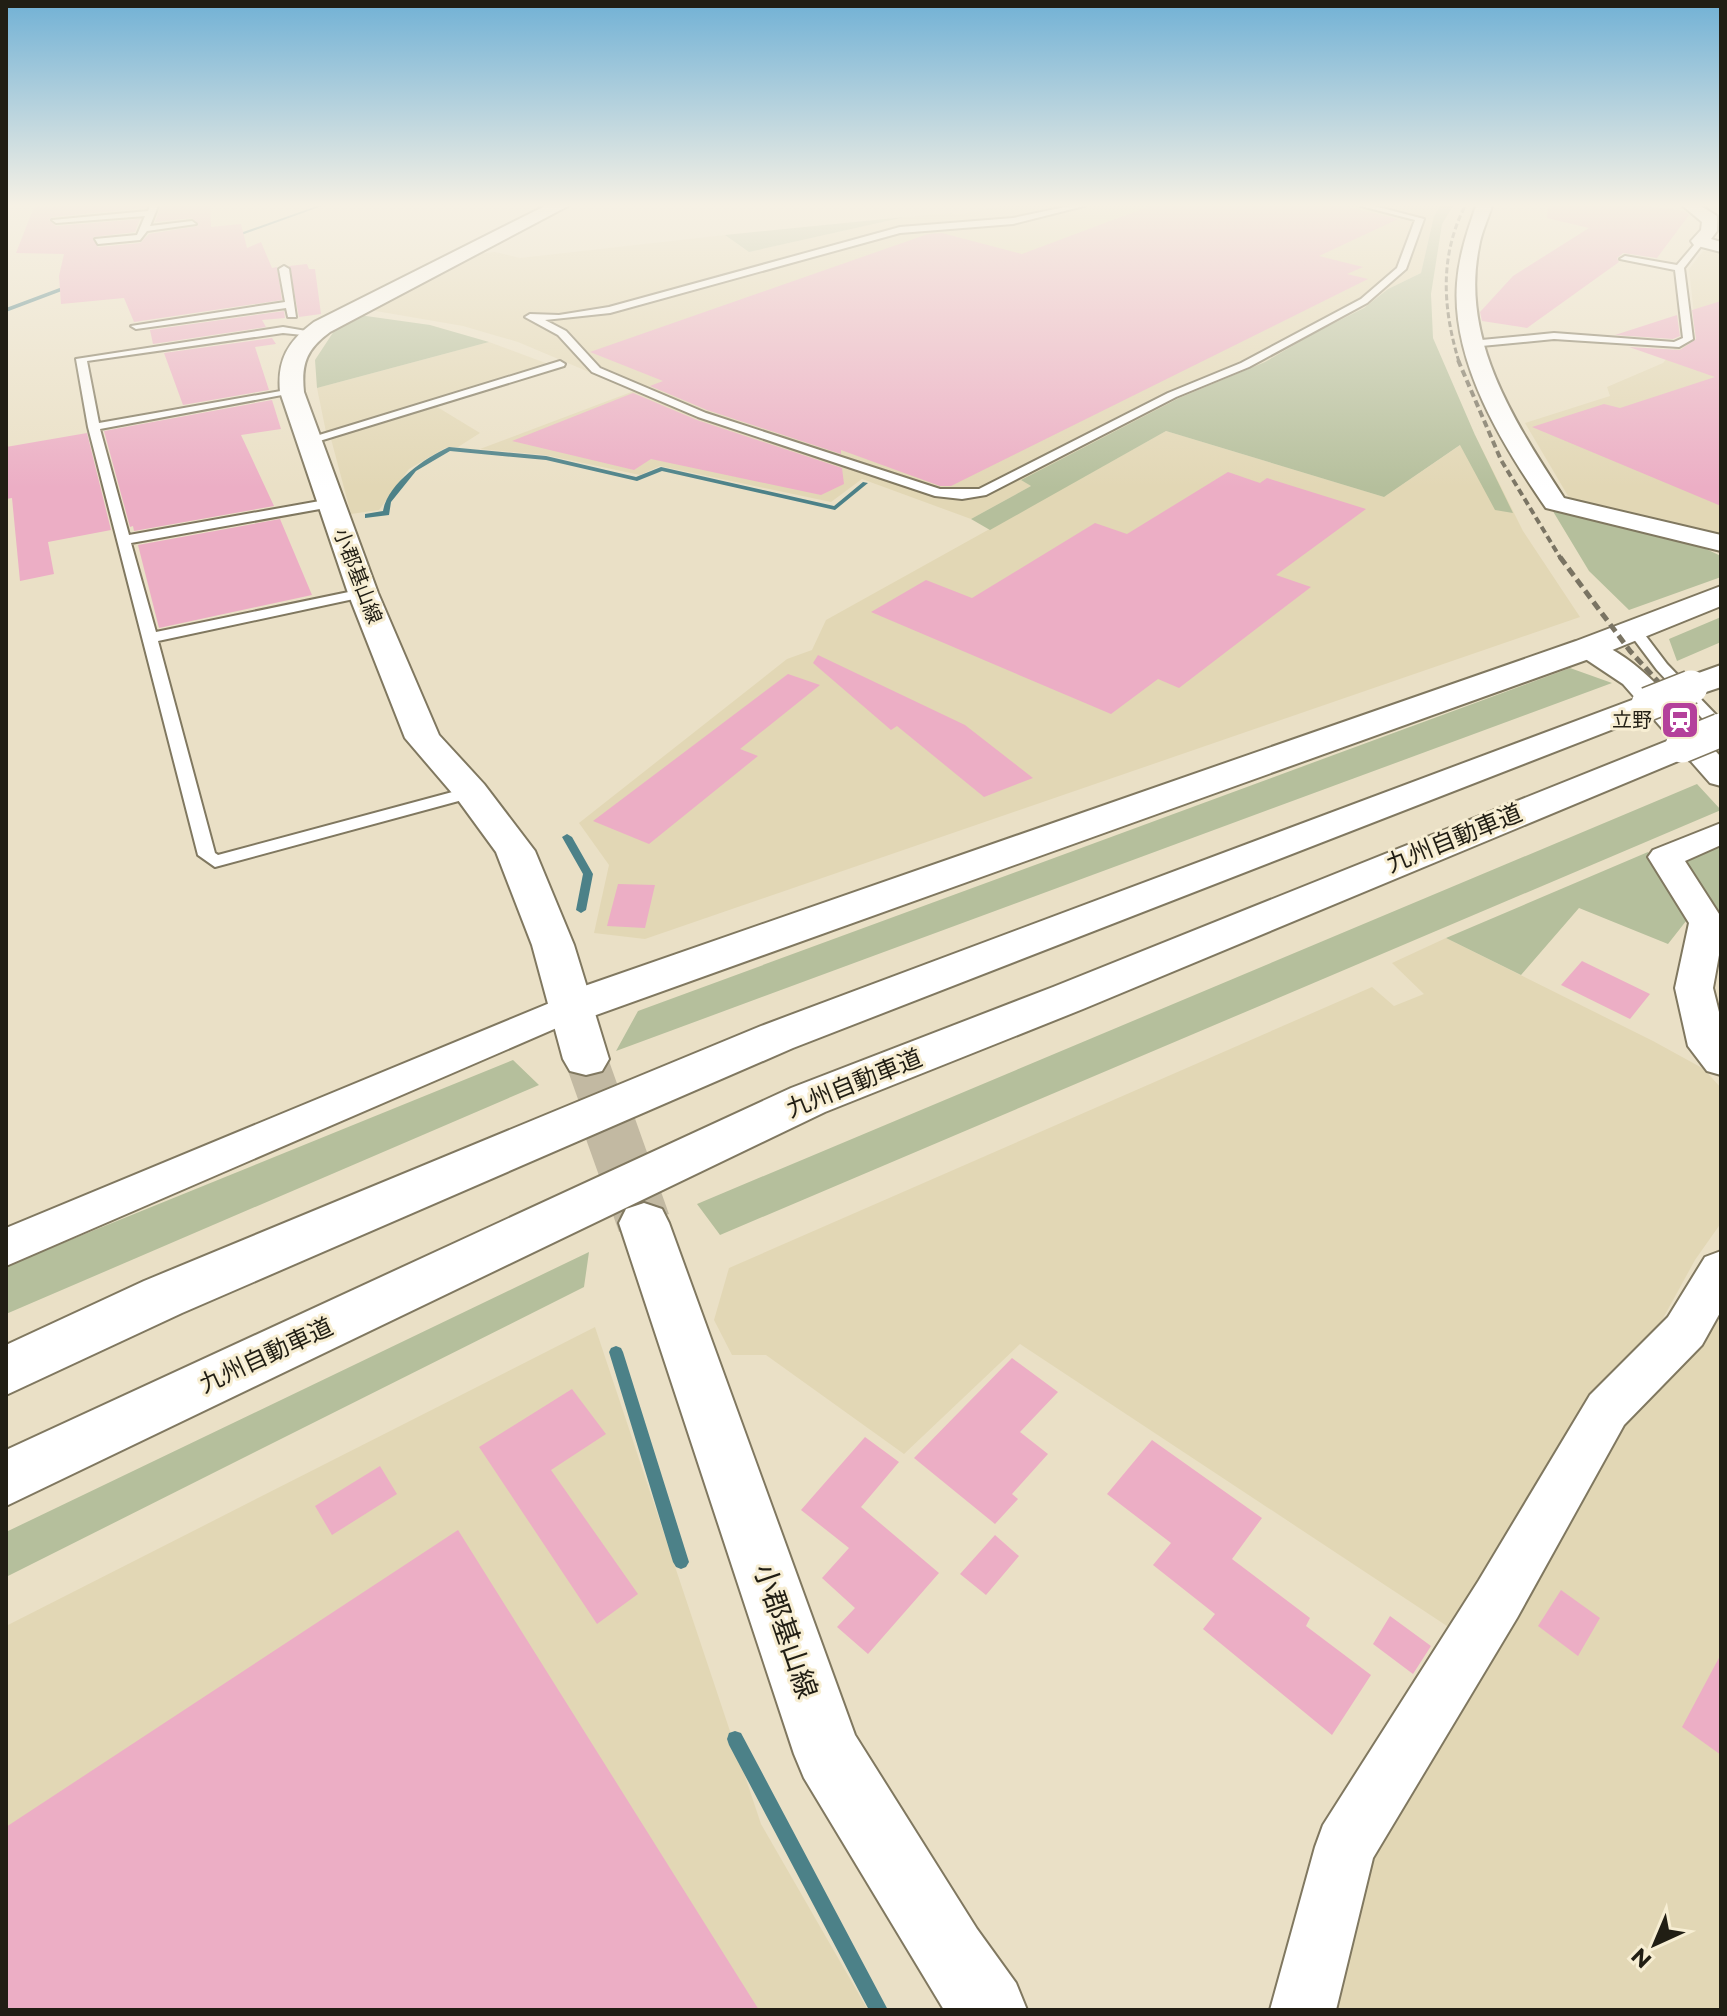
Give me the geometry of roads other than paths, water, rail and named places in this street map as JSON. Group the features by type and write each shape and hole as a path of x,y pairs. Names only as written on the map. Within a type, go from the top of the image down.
{"main road":[{"name":"小郡基山線","path":"368,300 303,332 289,368 292,392 363,593 423,738 471,792 515,851 553,945 586,1059"},
{"path":"569,1008 1588,648 1721,595"},
{"path":"6,1371 163,1297 777,1037 1706,681"},
{"name":"九州自動車道","path":"6,1479 808,1100 1068,998 1708,735"},
{"name":"小郡基山線","path":"644,1223 828,1754 951,1955 989,2010"}],"street":[{"path":"1466,300 1471,344 1508,428 1555,503 1721,543"},
{"path":"1588,648 1633,678 1721,776"},
{"path":"1721,833 1665,857 1707,923 1694,988 1708,1046 1721,1061"},
{"path":"6,1248 183,1171 437,1067 569,1008"},
{"path":"1303,2010 1345,1847 1498,1599 1607,1410 1685,1331 1721,1270"}],"lane":[{"path":"289,300 303,332 81,359 94,427 207,855 215,861 471,792"},
{"path":"646,300 610,310 559,318 530,317 562,333 596,370 657,396 743,430 822,452 939,493 962,495 982,492 1172,395 1245,365 1365,300"},
{"path":"1471,344 1554,336 1675,345 1685,343 1688,339 1683,300"},
{"path":"136,326 290,304"},
{"path":"309,440 560,364"},
{"path":"94,427 292,392"},
{"path":"124,540 331,503"},
{"path":"150,638 363,593"},
{"path":"1634,630 1708,735"}],"waterway":[{"path":"6,310 33,300"},
{"path":"368,516 386,513 388,502 414,470 449,449 546,458 637,479 661,469 835,508 865,483"},
{"path":"567,837 588,874 581,910"},
{"path":"616,1352 681,1562"},
{"path":"735,1739 879,2010"}],"tunnel":[{"path":"586,1059 608,1121"},
{"path":"607,1119 644,1223"}],"railway":[{"path":"1447,300 1459,362"},
{"path":"1458,360 1501,460 1561,559"},
{"path":"1560,557 1630,651 1721,750"}],"place":[{"name":"立野","path":"1680,720"}]}
